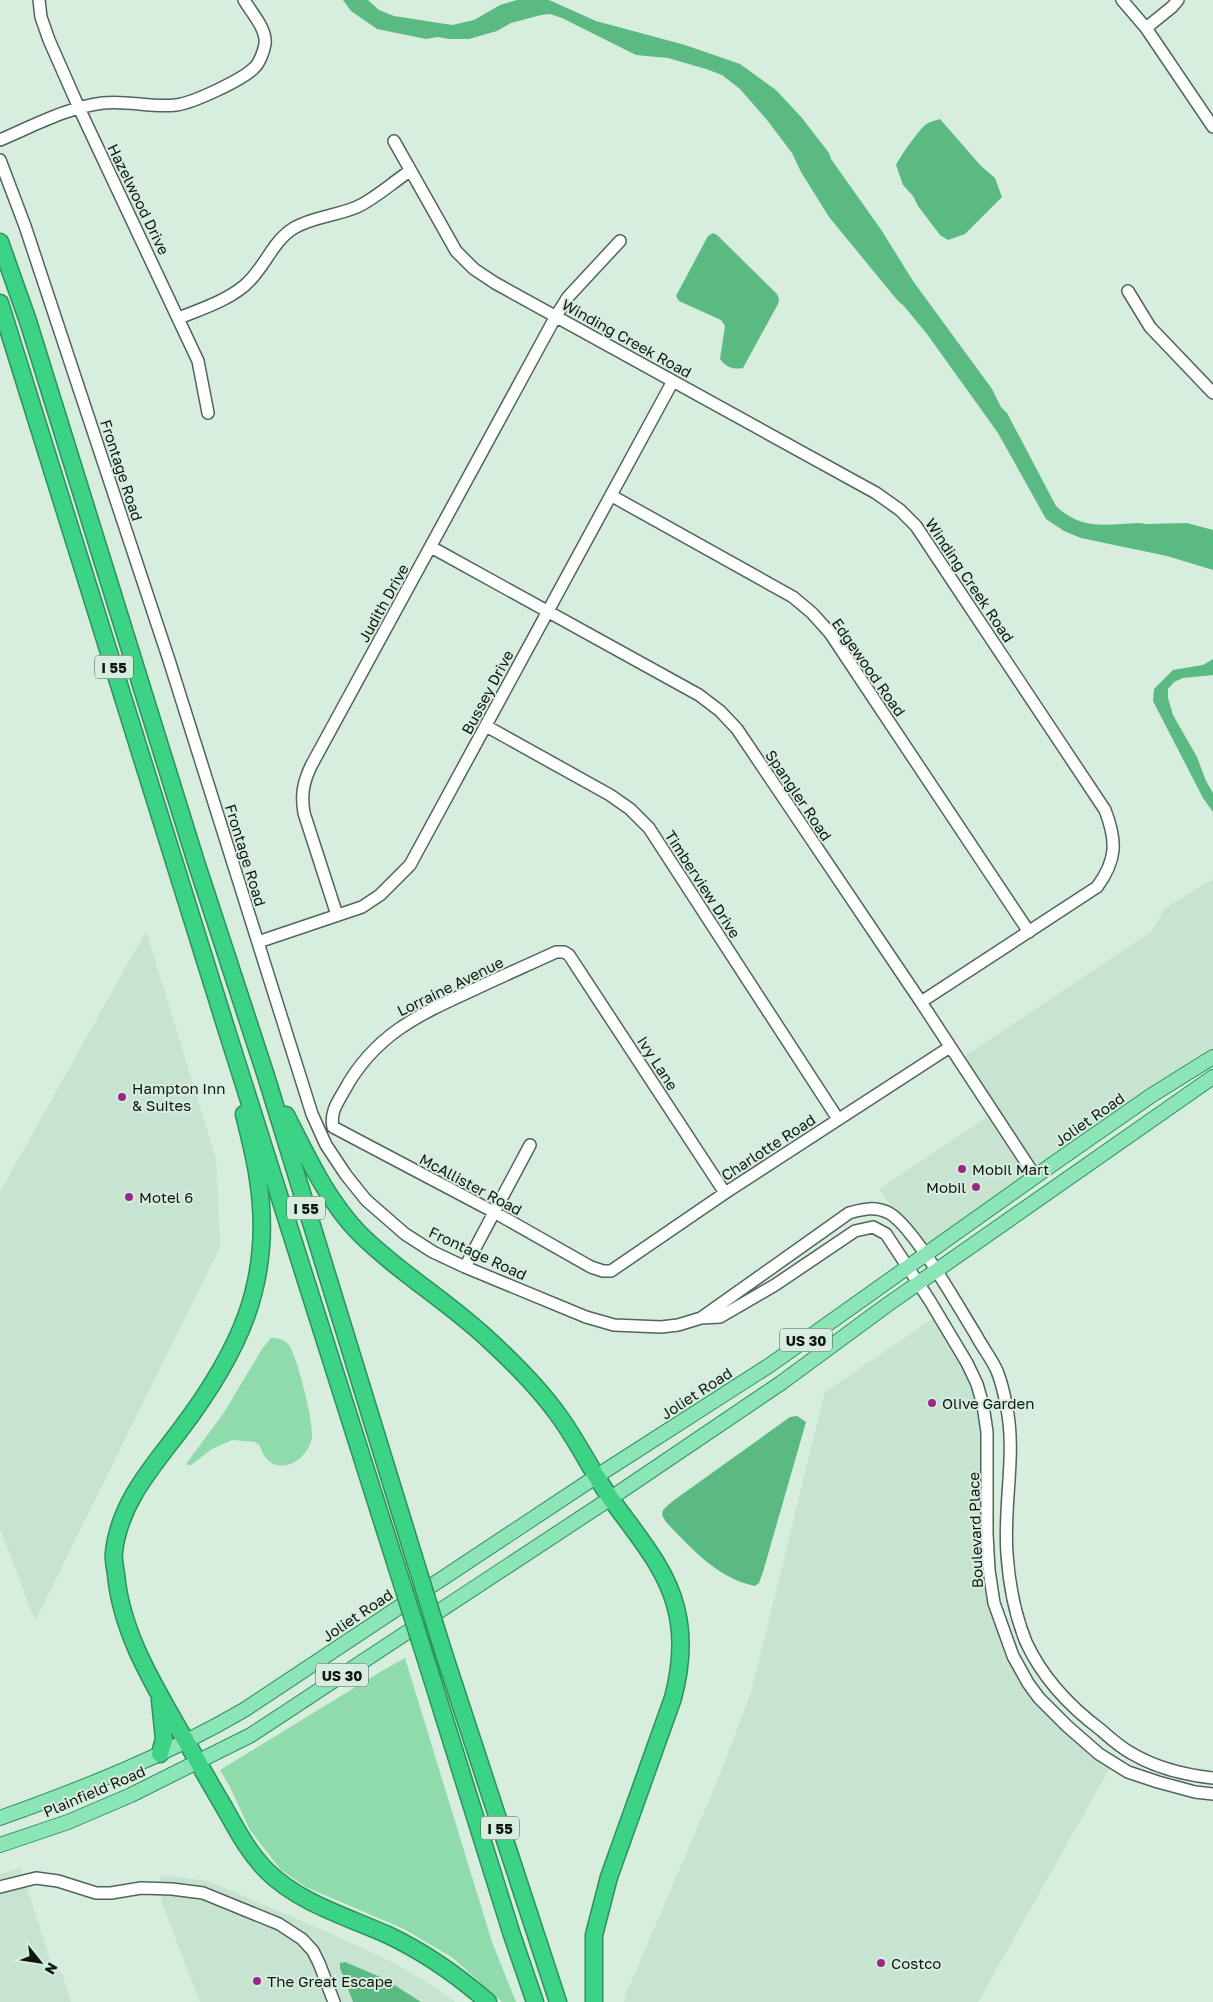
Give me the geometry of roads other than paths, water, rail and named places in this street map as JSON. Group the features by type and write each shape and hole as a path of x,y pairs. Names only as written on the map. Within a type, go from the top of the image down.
{"highway":[{"name":"I 55","path":"0,242 28,321 196,862 266,1076 444,1654 558,2002"},
{"name":"I 55","path":"0,303 227,1031 512,1935 535,2002"},
{"path":"227,1031 258,1179 262,1241 256,1289 240,1335 218,1378 132,1497 122,1522 114,1553 122,1611 130,1634 159,1695 248,1849 268,1872 290,1889 313,1902 391,1936 425,1954 455,1973 488,2002"},
{"path":"266,1076 316,1174 359,1232 488,1339 540,1390 560,1418 610,1498 646,1546 663,1575 676,1606 681,1654 673,1698 654,1747 607,1885 594,1936 594,2002"},
{"path":"159,1695 164,1738 160,1754"}],"main road":[{"name":"Joliet Road","path":"187,1742 244,1710 597,1476 770,1365 1034,1176 1152,1095 1213,1057"},
{"name":"US 30","path":"199,1763 251,1735 781,1383 918,1283 1213,1077"},
{"name":"Plainfield Road","path":"0,1818 63,1796 187,1742"},
{"name":"Plainfield Road","path":"0,1845 68,1822 199,1763"}],"street":[{"name":"Hazelwood Drive","path":"39,0 41,17 49,40 198,361 208,413"},
{"path":"0,140 79,108 104,103 175,105 194,101 244,75 255,68 265,44 261,29 244,0"},
{"path":"1122,0 1146,28 1213,127"},
{"path":"1146,28 1178,0"},
{"name":"Winding Creek Road","path":"394,141 456,251 474,269 495,283 876,493 911,520 1105,810 1112,827 1114,844 1112,860 1107,874 1097,886 921,1002"},
{"name":"Frontage Road","path":"0,160 25,226 169,660 312,1114 326,1145 366,1200 405,1234 433,1252 586,1317 614,1325 661,1327 678,1325 701,1318 720,1317 775,1285 855,1231 872,1227 886,1234 918,1283"},
{"path":"179,318 224,300 245,285 277,244 293,228 360,206 410,171"},
{"name":"Judith Drive","path":"337,915 304,813 302,796 304,781 556,316 568,297 620,240"},
{"path":"1128,292 1150,327 1213,393"},
{"name":"Bussey Drive","path":"258,942 362,908 380,895 410,865 673,381"},
{"name":"Edgewood Road","path":"612,496 793,597 812,613 830,633 1029,932"},
{"name":"Spangler Road","path":"431,547 699,695 720,711 737,729 921,1002 1034,1176"},
{"name":"Timberview Drive","path":"486,726 610,795 630,809 648,828 838,1119"},
{"name":"Lorraine Avenue","path":"331,1118 346,1087 361,1065 379,1045 402,1025 425,1012 556,952 564,952"},
{"name":"Ivy Lane","path":"564,952 569,955 725,1193"},
{"name":"Charlotte Road","path":"603,1271 611,1271 725,1193 950,1047"},
{"name":"McAllister Road","path":"331,1118 333,1127 494,1212 591,1267 603,1271"},
{"path":"465,1267 530,1145"},
{"name":"Frontage Road","path":"701,1318 849,1213 862,1209 876,1208 898,1220 936,1271"},
{"name":"Boulevard Place","path":"936,1271 996,1370 1006,1405 1010,1446 1006,1552 1010,1583 1026,1640 1050,1684 1078,1713 1131,1753 1156,1765 1188,1775 1213,1778"},
{"name":"Boulevard Place","path":"918,1283 967,1363 982,1404 987,1432 989,1570 994,1603 1006,1640 1028,1683 1039,1698 1099,1754 1128,1772 1194,1792 1213,1794"},
{"path":"1099,1754 1111,1739"},
{"path":"0,1887 36,1878 96,1892 111,1893 141,1888 204,1893 279,1924 302,1939 313,1951 334,2002"}],"place":[{"name":"Hampton Inn & Suites","path":"122,1097"},
{"name":"Mobil Mart","path":"962,1169"},
{"name":"Mobil","path":"976,1187"},
{"name":"Motel 6","path":"129,1197"},
{"name":"Olive Garden","path":"932,1403"},
{"name":"Costco","path":"881,1963"},
{"name":"The Great Escape","path":"257,1981"}]}
